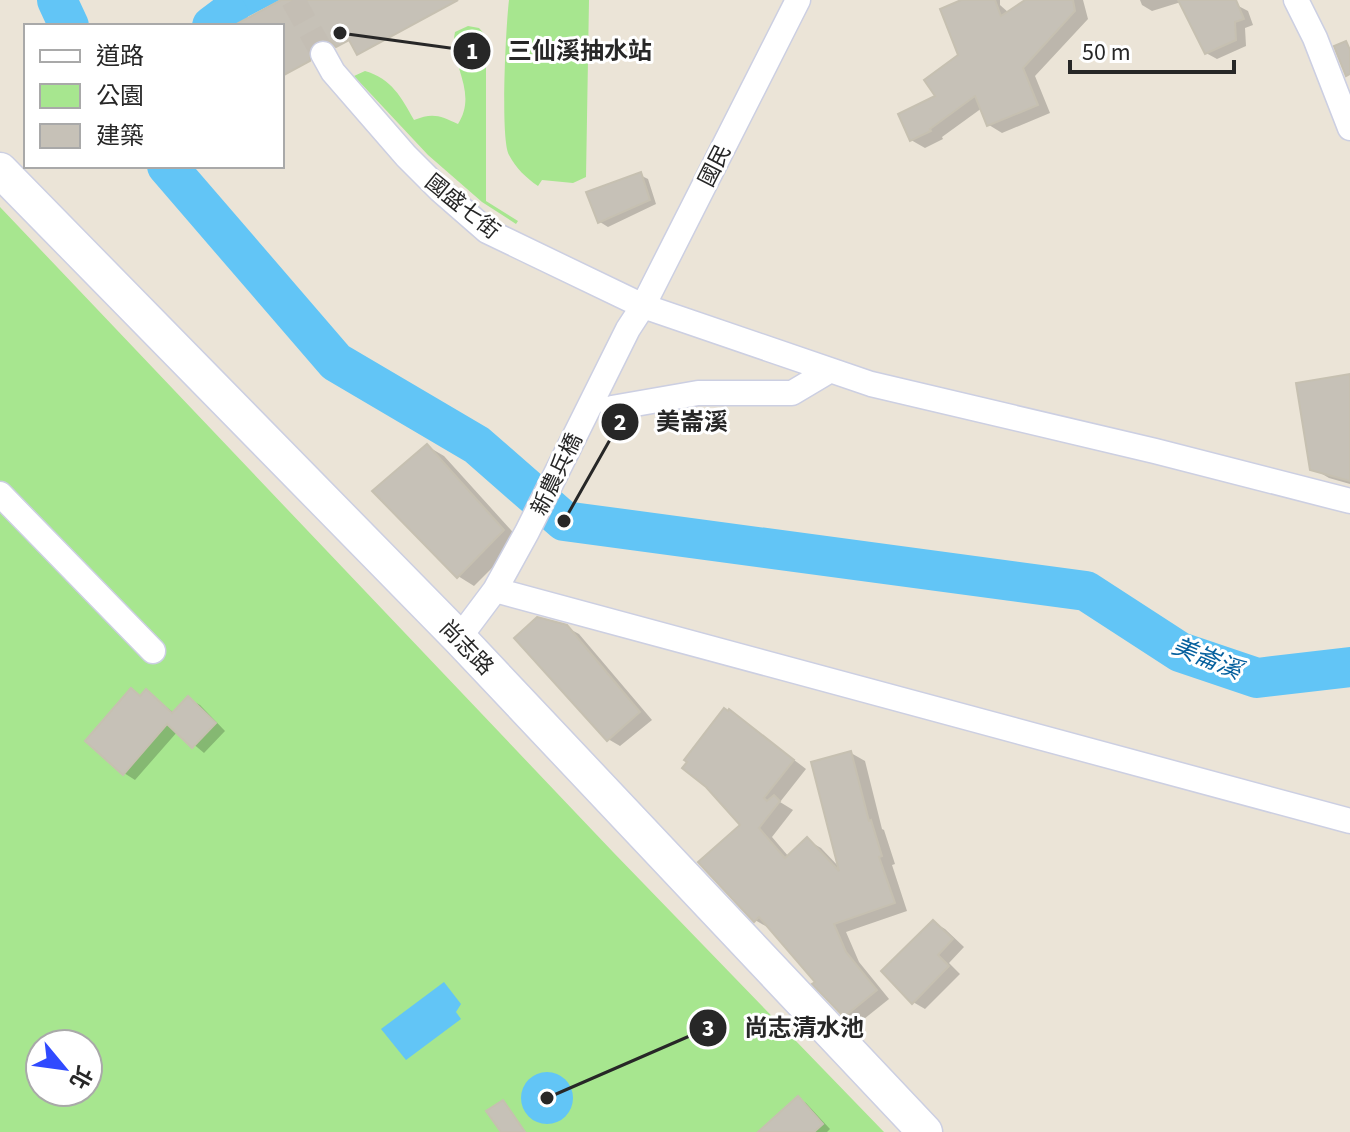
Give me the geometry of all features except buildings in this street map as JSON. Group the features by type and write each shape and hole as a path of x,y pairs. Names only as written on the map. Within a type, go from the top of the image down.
{"street":[{"name":"國民","path":"628,329 643,306 798,0"},
{"path":"1296,0 1315,38 1350,128"},
{"name":"國盛七街","path":"323,54 333,72 406,156 487,231 643,306 871,384 1350,501"},
{"name":"尚志路","path":"0,170 459,638 925,1132"},
{"name":"新農兵橋","path":"459,638 495,590 527,532 628,329"},
{"path":"612,408 698,393 792,393 829,371"},
{"path":"0,494 153,651"},
{"path":"495,590 1350,821"}],"green space":[{"path":"509,0 589,0 586,177 573,183 542,180 538,186 509,155 504,105"},
{"path":"468,26 479,28 486,36 486,201 518,221 516,224 482,202 428,155 354,76 365,71 389,84 414,120 437,116 458,124 465,100 455,55 455,32"},
{"path":"0,207 613,852 884,1132 0,1132"}],"water":[{"path":"222,0 280,0 234,24 217,24 211,6"},
{"path":"444,982 461,1004 456,1012 461,1019 406,1060 381,1029"},
{"path":"547,1072 566,1079 573,1098 566,1117 547,1124 528,1117 521,1098 528,1079"}],"waterway":[{"name":"美崙溪","path":"57,0 68,24"},
{"path":"215,24 228,14"},
{"name":"美崙溪","path":"169,168 336,362 477,445 564,521 1086,591 1180,652 1257,678 1350,667"}],"tunnel":[{"path":"293,0 323,54"}],"place":[{"name":"三仙溪抽水站","path":"340,33"},
{"name":"美崙溪","path":"564,521"},
{"name":"尚志清水池","path":"547,1098"}]}
